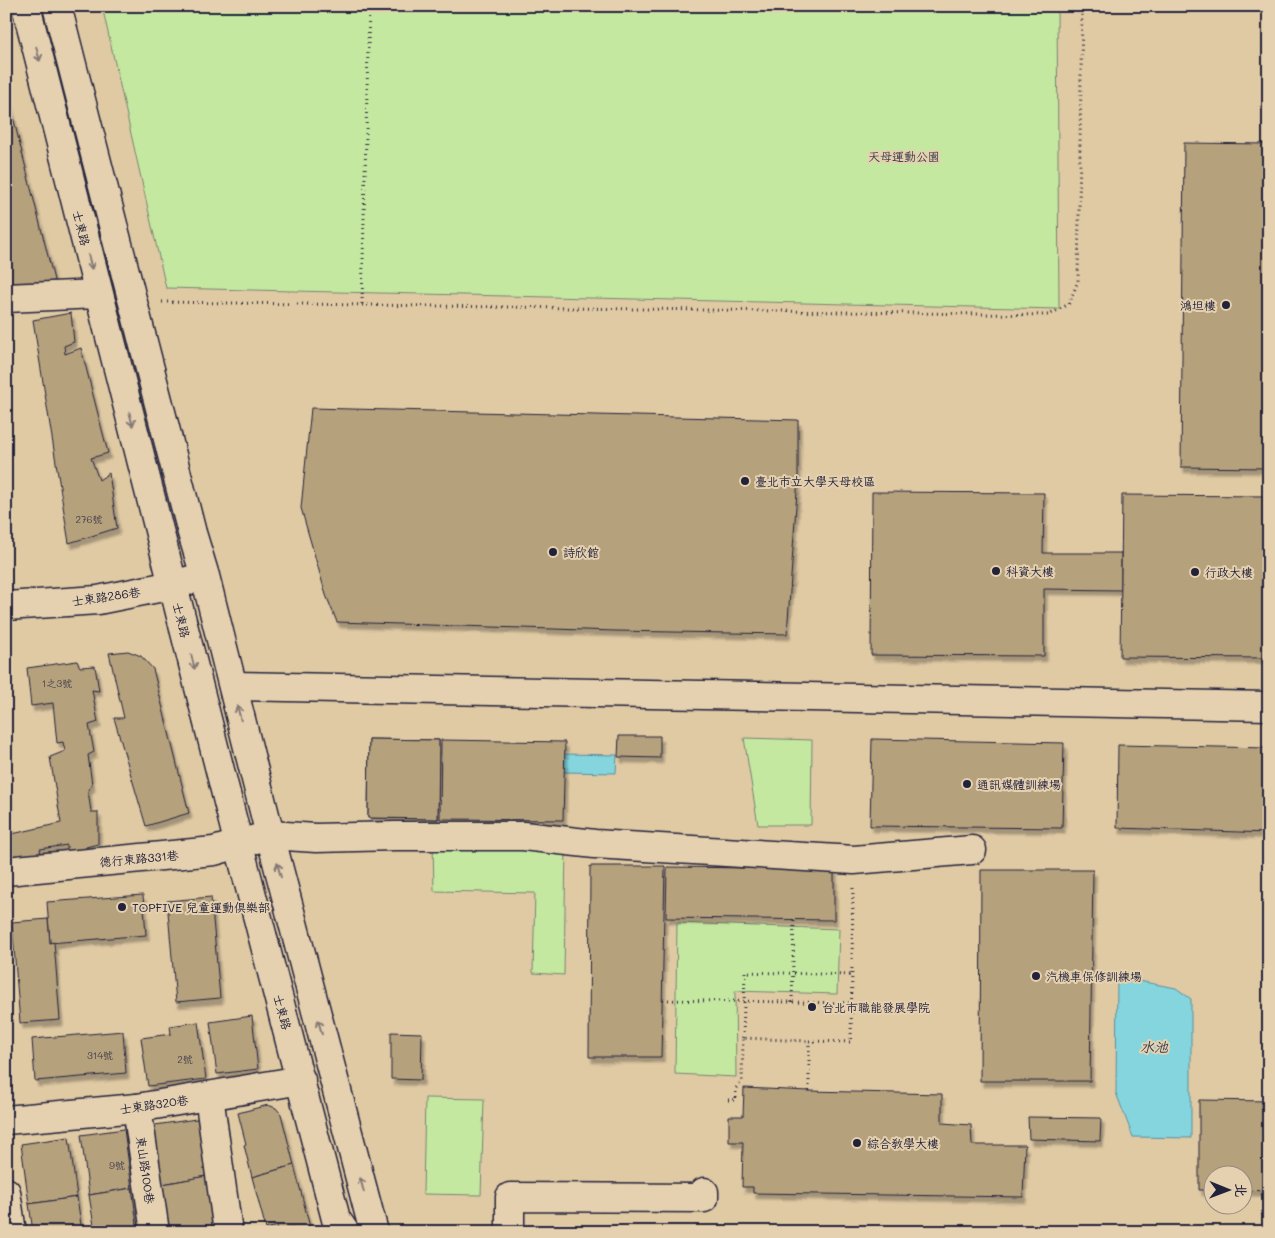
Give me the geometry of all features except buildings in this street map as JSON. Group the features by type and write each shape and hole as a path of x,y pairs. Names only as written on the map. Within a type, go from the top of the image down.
{"street":[{"name":"士東路","path":"26,6 238,844 336,1219 345,1232"},
{"path":"57,6 374,1232"},
{"path":"6,298 98,294"},
{"name":"士東路286巷","path":"6,606 98,600 173,585 204,576"},
{"path":"233,686 1269,706"},
{"name":"德行東路331巷","path":"6,871 214,851 270,835 316,838 523,836 595,844 854,860 972,850"},
{"name":"士東路320巷","path":"6,1120 137,1108 301,1080"},
{"path":"210,1096 228,1232"},
{"name":"東山路100巷","path":"137,1108 155,1232"},
{"path":"6,1192 12,1232"},
{"path":"510,1232 510,1197 704,1198 704,1192"}],"path":[{"path":"362,304 369,6"},
{"path":"162,302 1049,315 1069,304 1078,281 1082,6"},
{"path":"742,1038 851,1042 854,860"},
{"path":"792,1002 794,919"},
{"path":"728,1100 736,1100 736,1088 742,1082 745,972 852,975"},
{"path":"663,1000 852,1003"},
{"path":"809,1041 809,1092"}],"green space":[{"name":"天母運動公園","path":"102,6 1057,6 1059,309 166,288"},
{"path":"744,738 812,740 811,825 758,825"},
{"path":"433,841 566,843 564,975 533,973 535,893 434,891"},
{"path":"677,923 839,929 837,994 735,991 736,1077 675,1074"},
{"path":"425,1098 484,1099 481,1195 423,1194"}],"water":[{"path":"564,754 617,755 616,773 563,772"},
{"name":"水池","path":"1117,977 1176,988 1191,999 1191,1138 1133,1137 1116,1093"}],"place":[{"name":"鴻坦樓","path":"1226,305"},
{"name":"臺北市立大學天母校區","path":"745,481"},
{"name":"詩欣館","path":"553,552"},
{"name":"科資大樓","path":"996,571"},
{"name":"行政大樓","path":"1195,572"},
{"name":"通訊媒體訓練場","path":"967,784"},
{"name":"TOPFIVE 兒童運動俱樂部","path":"122,907"},
{"name":"汽機車保修訓練場","path":"1036,976"},
{"name":"台北市職能發展學院","path":"812,1007"},
{"name":"綜合教學大樓","path":"857,1143"}]}
